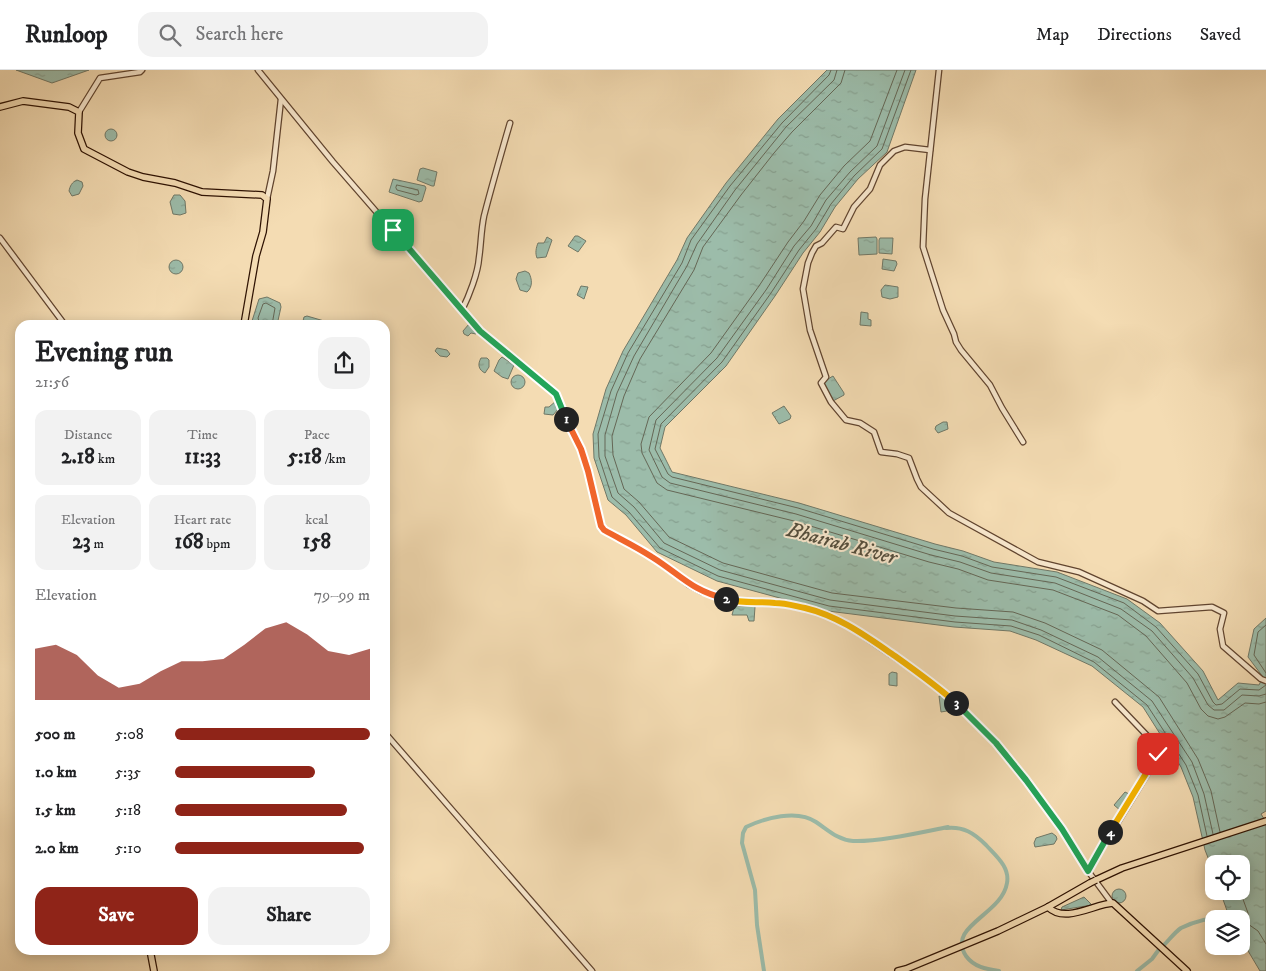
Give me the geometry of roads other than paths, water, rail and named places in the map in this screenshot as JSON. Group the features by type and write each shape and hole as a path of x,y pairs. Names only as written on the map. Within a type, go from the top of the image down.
{"main road":[{"path":"0,107 23,101 69,107 78,112 78,133 84,149 128,172 175,183 202,192 262,195 267,199 263,232 256,256 245,320"},
{"path":"898,971 906,970 998,931 1048,907 1093,881 1122,868 1266,820"},
{"path":"1048,907 1052,911 1063,914 1089,909 1110,902 1117,906 1187,971"},
{"path":"151,955 154,971"}],"street":[{"path":"78,112 100,78 140,72 142,70"},
{"path":"258,70 333,162 480,331 556,394 581,449 601,526 604,530 652,557 689,585 702,592 739,603 773,602 821,612 844,623 880,646 955,702 996,743 1047,807 1110,902"},
{"path":"939,70 930,150 923,247 940,300 961,350 990,385 1024,442"},
{"path":"267,199 273,171 281,98"},
{"path":"462,310 479,259 484,216 510,123"},
{"path":"930,150 904,147 894,151 880,165 870,188 854,207 843,228 836,227 822,243 816,246 808,263 803,289 810,330 826,377 821,382 831,402 846,420 860,423 874,432 881,452 909,458 921,487 949,513 1038,562 1079,572 1143,601 1158,611 1212,607 1224,613 1220,629 1223,646 1264,680"},
{"path":"0,238 61,320"},
{"path":"1088,871 1158,754 1157,746 1115,702"},
{"path":"390,739 592,971"}],"water":[{"path":"16,70 89,70 52,83"},
{"name":"Bhairab River","path":"827,70 916,70 887,152 858,179 835,207 820,232 803,253 726,366 665,427 660,448 672,472 799,503 963,551 994,562 1057,572 1127,599 1160,623 1203,671 1218,700 1238,683 1259,685 1263,677 1248,657 1254,629 1266,618 1266,811 1261,814 1266,822 1266,971 1260,971 1250,954 1250,910 1227,910 1223,900 1250,900 1250,855 1207,855 1193,797 1181,767 1143,707 1092,666 1036,640 1010,631 954,627 828,611 717,581 657,552 626,515 608,500 594,458 593,434 606,389 623,351 677,260 687,238 726,183 778,119"},
{"path":"111,129 117,135 111,141 105,135"},
{"path":"423,168 437,172 434,186 417,180 420,169"},
{"path":"393,179 425,186 422,201 419,202 389,192"},
{"path":"77,180 82,182 83,186 79,194 72,196 69,189"},
{"path":"174,195 180,195 185,201 186,213 180,215 173,214 170,202"},
{"path":"575,236 586,241 578,252 568,246"},
{"path":"547,237 552,240 546,257 537,258 536,250 538,243 544,243"},
{"path":"876,237 877,254 859,255 858,238"},
{"path":"880,238 893,238 892,254 879,253"},
{"path":"883,259 896,261 897,264 894,271 882,269"},
{"path":"173,260 179,260 183,267 179,274 173,274 169,270 169,264"},
{"path":"525,271 529,273 531,280 530,288 527,292 520,290 516,279 518,273"},
{"path":"885,285 898,287 898,297 890,299 882,297 881,290"},
{"path":"581,286 588,287 584,299 577,295"},
{"path":"267,297 280,303 278,320 252,320 259,299"},
{"path":"861,312 868,313 871,326 860,325"},
{"path":"307,316 321,320 303,320 304,317"},
{"path":"469,324 476,329 476,334 471,333 468,336 464,334 463,331"},
{"path":"437,348 447,350 450,354 447,357 440,356 435,351"},
{"path":"502,357 514,365 508,379 494,371"},
{"path":"481,358 489,360 489,367 485,373 479,367"},
{"path":"518,375 523,377 525,382 523,387 518,389 513,387 511,382 513,377"},
{"path":"833,376 844,395 833,401 823,382"},
{"path":"556,401 559,408 553,415 544,414 545,407 549,407"},
{"path":"784,406 791,416 790,419 779,424 772,413"},
{"path":"947,422 948,429 938,433 935,429 936,426"},
{"path":"735,604 754,606 754,621 749,621 747,615 732,615"},
{"path":"892,672 897,673 897,686 889,685 889,674"},
{"path":"939,696 946,697 947,711 941,712"},
{"path":"1125,792 1131,795 1121,811 1114,805"},
{"path":"1052,833 1057,839 1054,844 1035,847 1036,838"},
{"path":"1116,889 1122,889 1126,896 1122,903 1116,903 1112,899 1112,893"},
{"path":"1084,897 1092,905 1061,910 1062,907"}],"waterway":[{"path":"764,971 757,925 755,890 742,843 746,827 771,818 791,815 800,816 816,822 838,837 853,841 888,838 948,827"},
{"path":"946,828 963,829 977,837 998,858 1006,872 1007,883 1003,894 996,904 969,928 963,936 962,946 966,956 973,963 999,971"},
{"path":"1164,945 1181,928 1205,919"},
{"path":"1137,971 1152,959 1160,948"}]}
